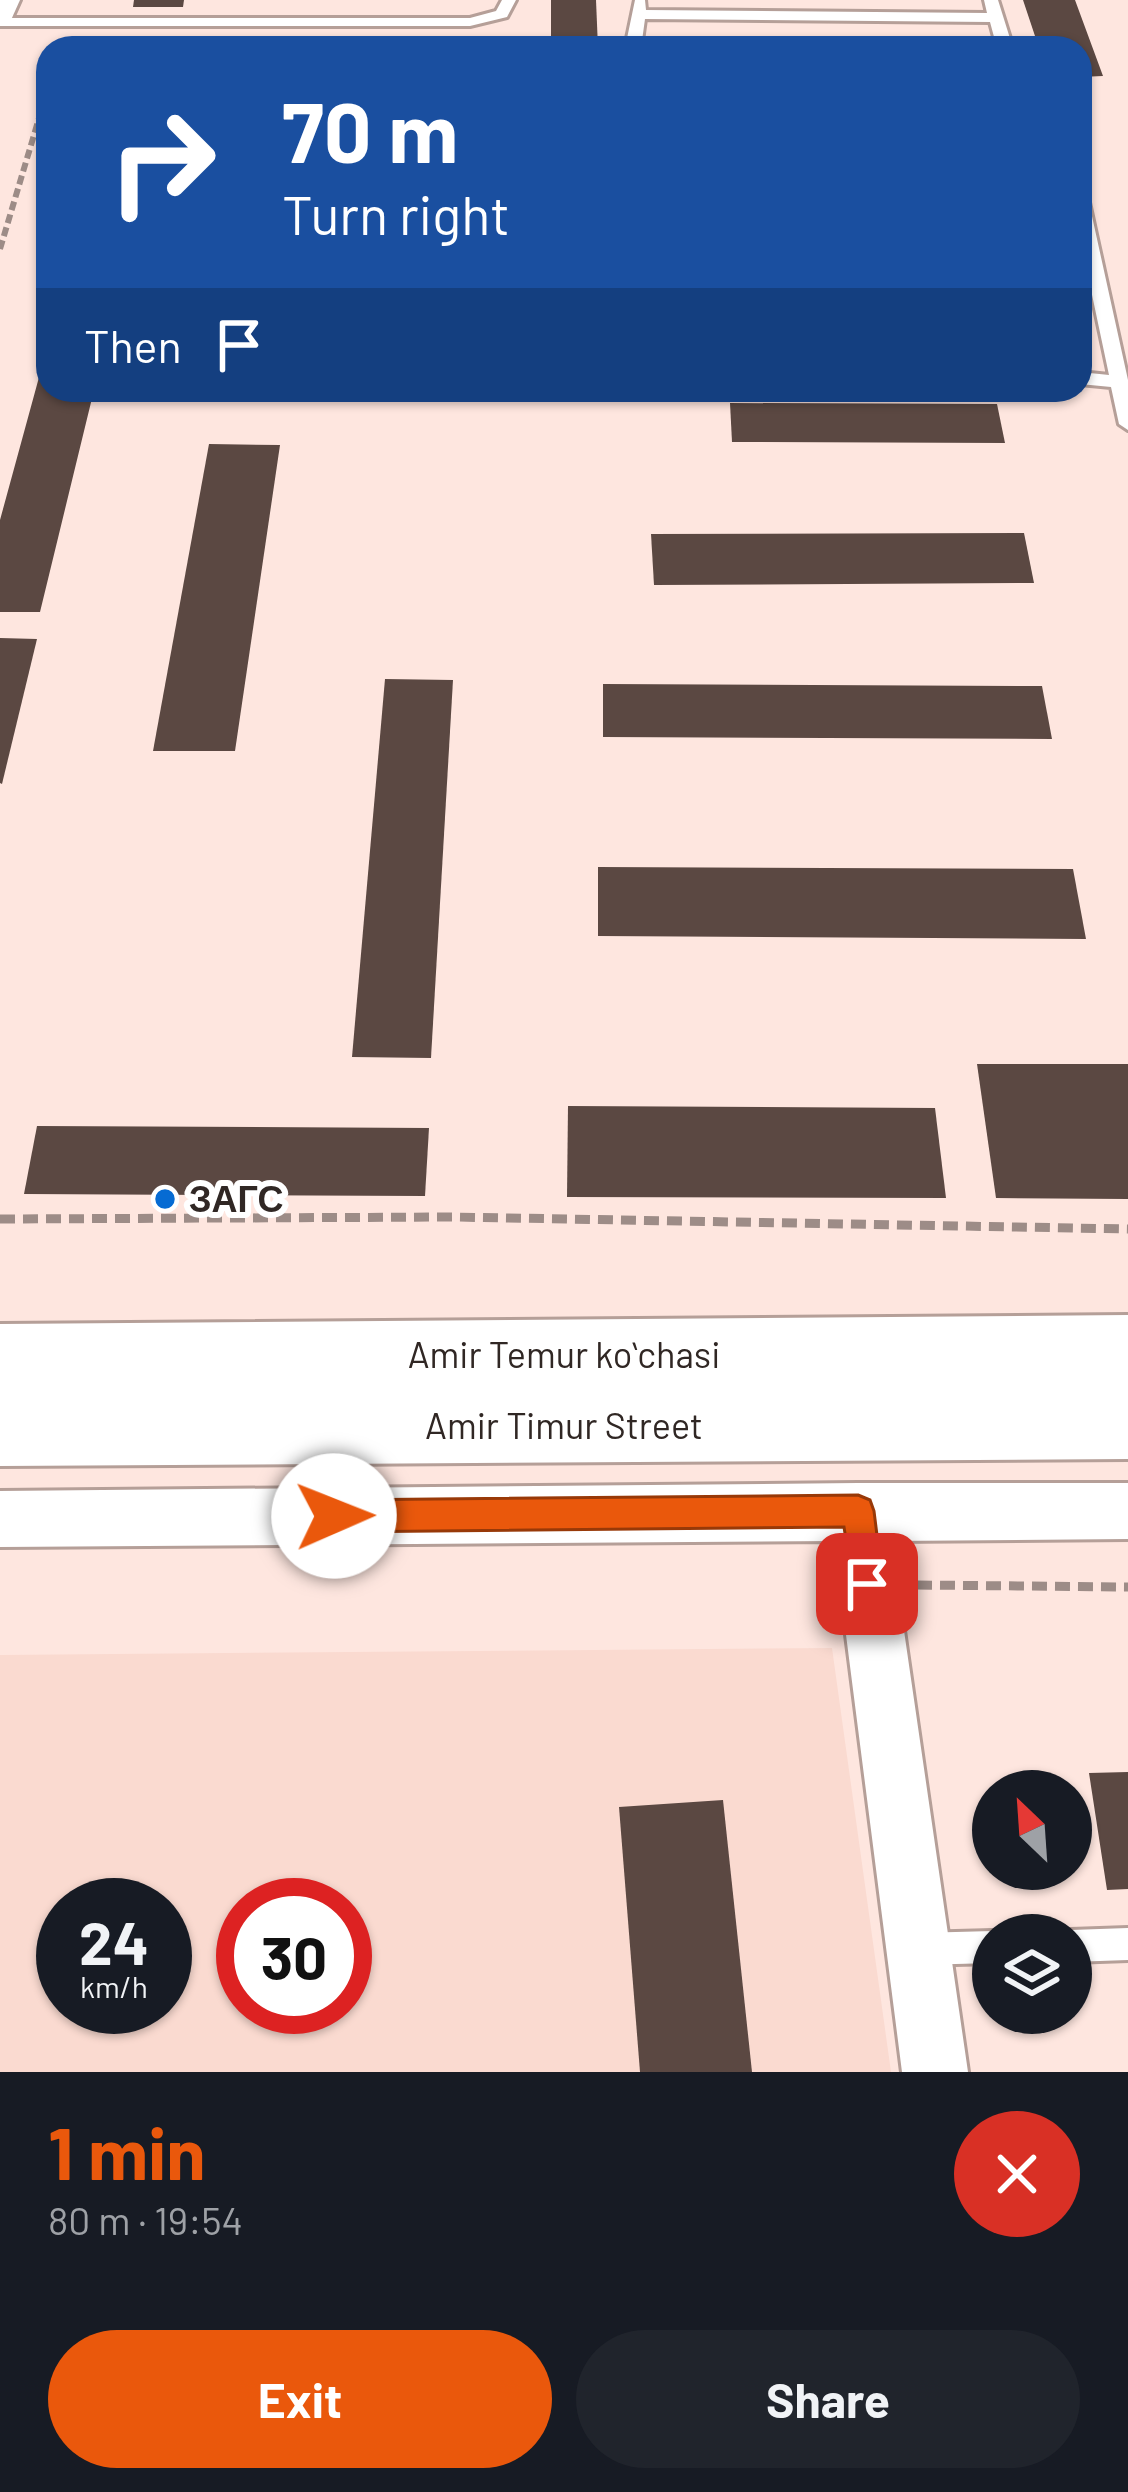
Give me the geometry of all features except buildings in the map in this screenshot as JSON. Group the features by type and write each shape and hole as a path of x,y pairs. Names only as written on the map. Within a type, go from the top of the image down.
{"highway":[{"name":"Amir Temur koʻchasi","path":"0,1359 1128,1350"},
{"name":"Amir Timur Street","path":"0,1429 1128,1422"}],"street":[{"path":"0,18 5,0"},
{"path":"858,1511 935,2072"},
{"path":"0,1519 1128,1511"}],"lane":[{"path":"0,18 470,22 502,14 509,0"},
{"path":"992,0 1001,36"},
{"path":"640,7 996,18"},
{"path":"1092,253 1128,424"},
{"path":"1092,379 1120,382"},
{"path":"1092,1945 1128,1944"},
{"path":"917,1949 972,1948"}],"path":[{"path":"0,250 36,128"},
{"path":"0,1219 453,1216 1128,1229"},
{"path":"867,1584 1128,1587"}],"shaded area":[{"path":"832,1648 891,2072 0,2072 0,1655"}],"place":[{"name":"ЗАГС","path":"165,1199"}],"route":[{"path":"334,1516 858,1511 867,1584"}]}
